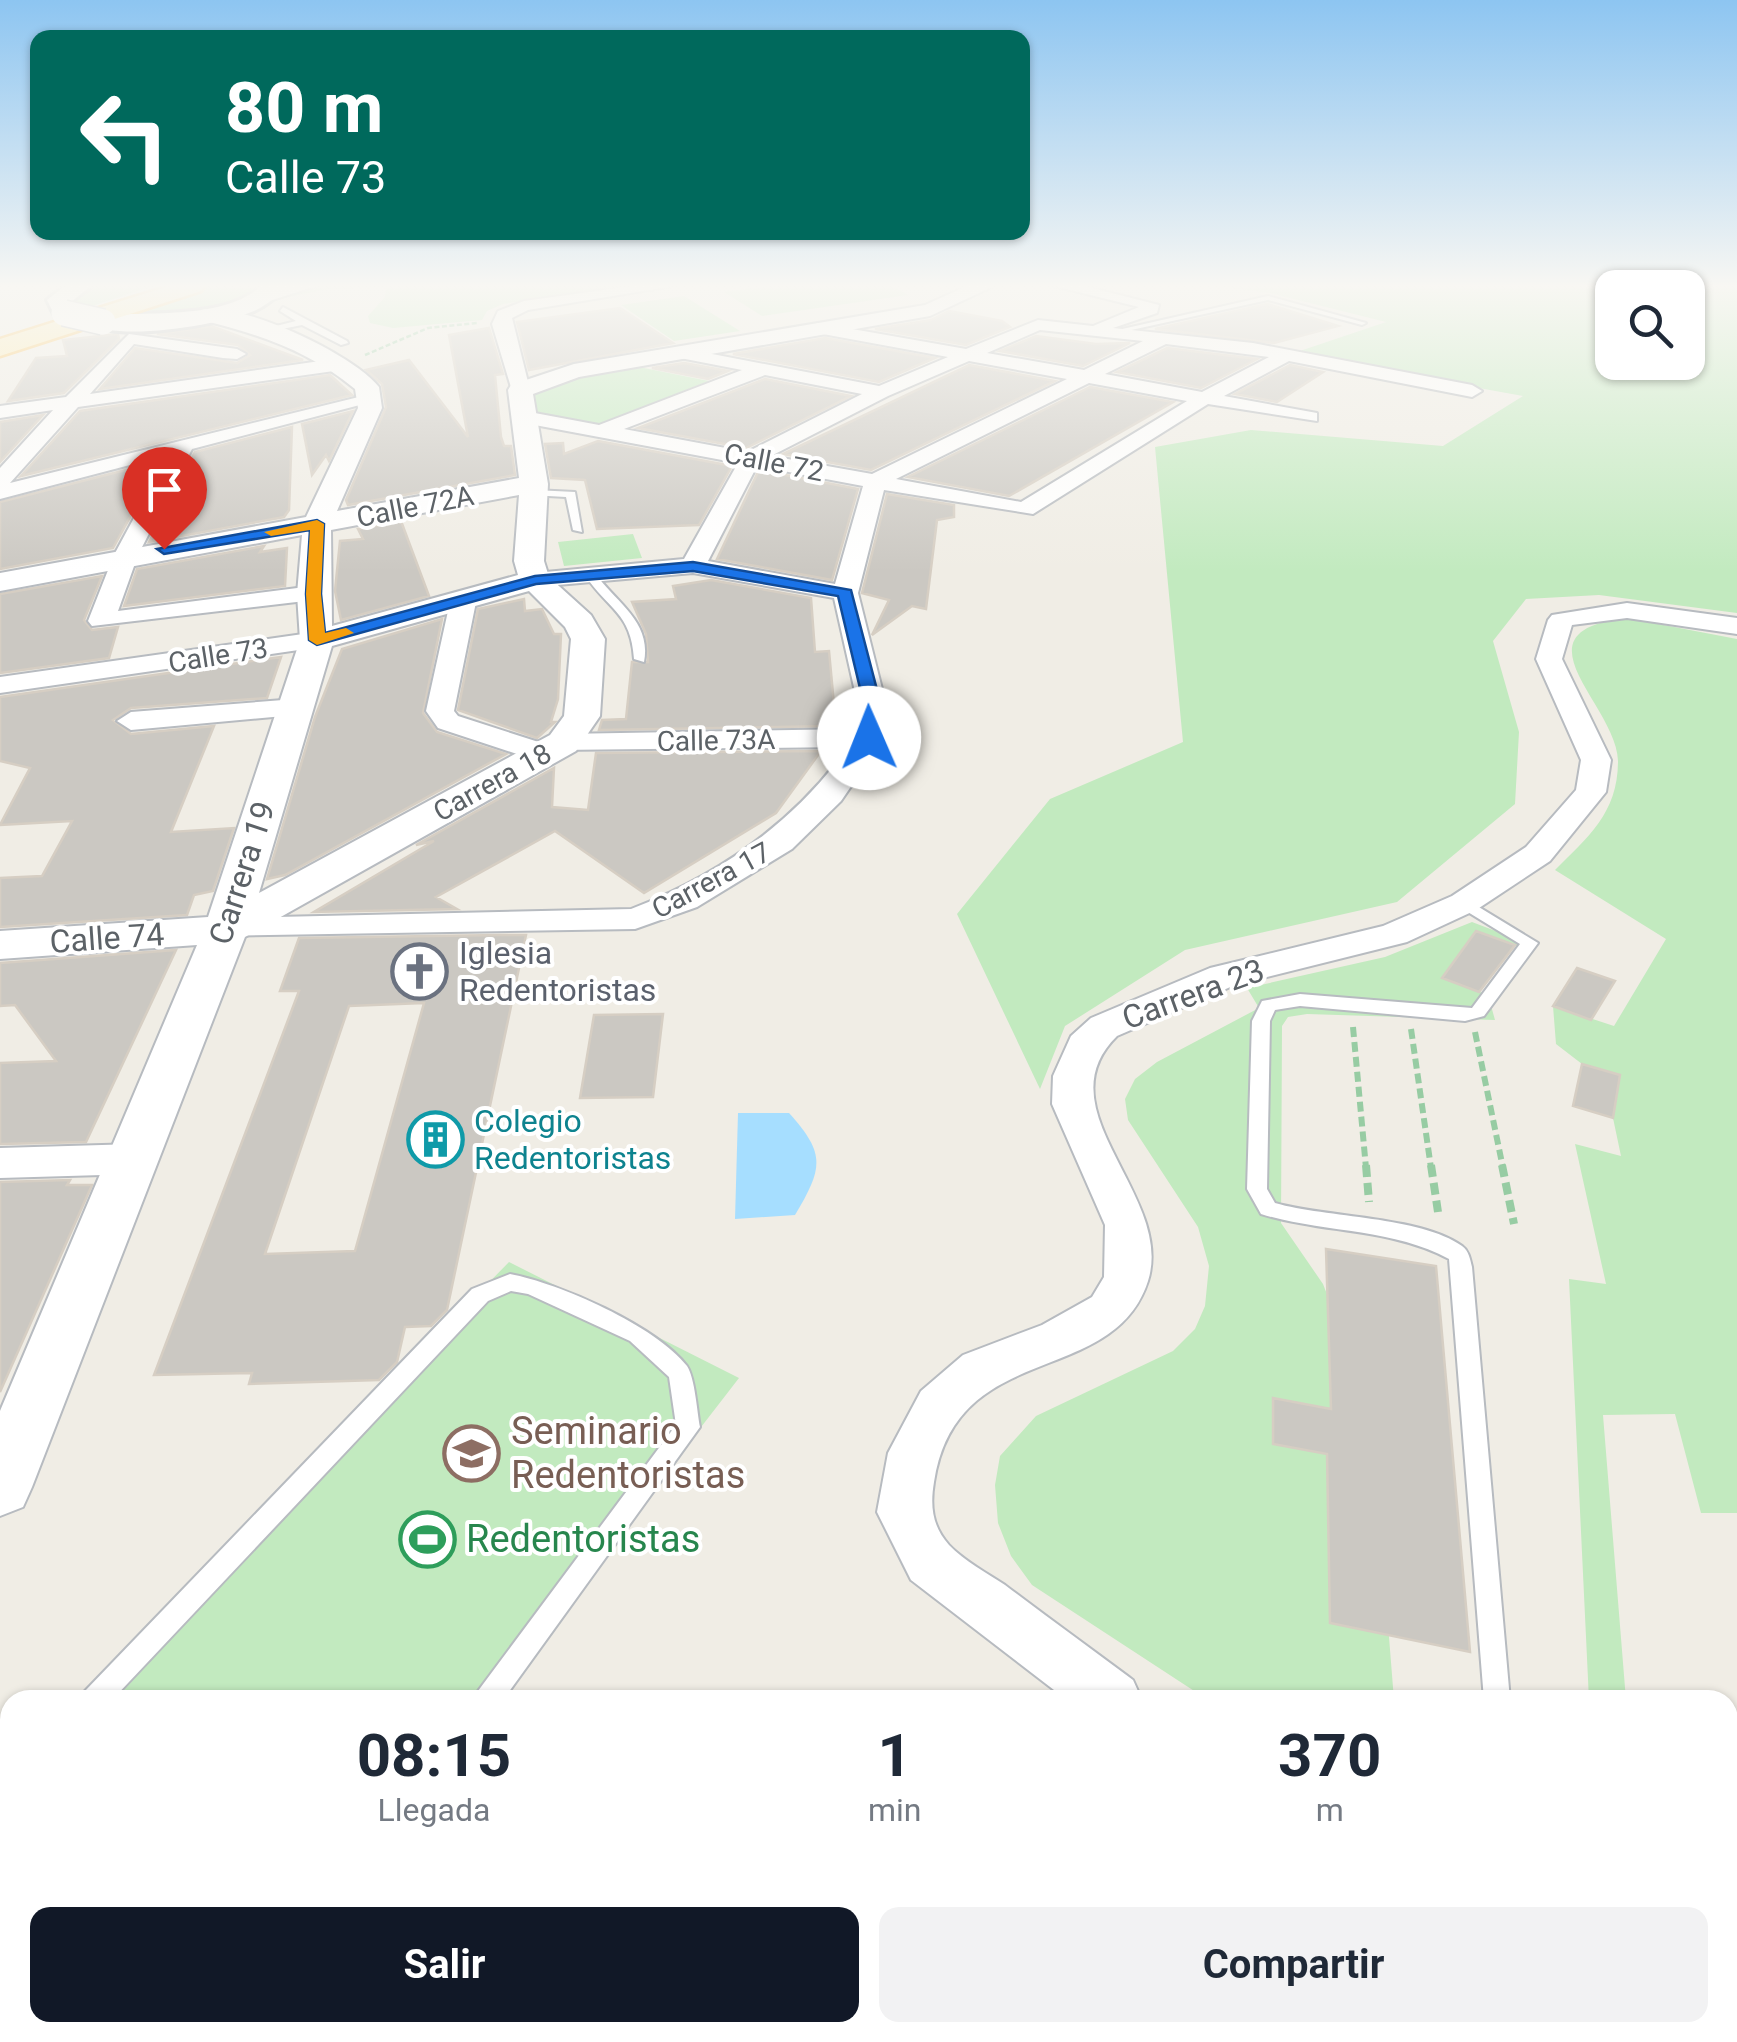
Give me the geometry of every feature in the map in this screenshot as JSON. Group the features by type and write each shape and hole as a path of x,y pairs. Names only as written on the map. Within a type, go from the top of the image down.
{"street":[{"path":"0,481 87,381"},
{"path":"167,390 173,381"},
{"path":"0,412 209,381"},
{"path":"0,492 183,446 259,417 368,397 364,381"},
{"path":"516,381 534,488 528,561 535,580"},
{"path":"519,393 540,381"},
{"path":"603,430 731,381"},
{"path":"826,381 880,392"},
{"path":"693,566 752,458 905,381"},
{"path":"869,738 872,705 845,593 875,481 1072,381"},
{"path":"1106,381 1310,417"},
{"path":"1205,398 1237,381"},
{"path":"1417,381 1472,392"},
{"name":"Calle 72","path":"519,393 603,430 1024,509 1205,398"},
{"name":"Carrera 19","path":"0,1486 136,1159 226,928 317,640 313,594 317,524 357,442 370,408 368,397"},
{"path":"183,446 126,556 101,621 313,594"},
{"name":"Calle 72A","path":"0,582 126,556 534,488"},
{"name":"Calle 73","path":"0,685 317,640 535,580 693,566 845,593"},
{"name":"Carrera 18","path":"226,928 553,748 582,716 588,639 579,622 535,580"},
{"path":"464,602 440,712 448,722 553,748"},
{"name":"Carrera 23","path":"1100,1690 930,1562 903,1512 912,1453 938,1406 980,1369 1059,1339 1108,1310 1126,1279 1128,1224 1072,1104 1073,1076 1084,1045 1104,1027 1223,976 1396,934 1464,903 1538,854 1591,792 1596,760 1549,658 1561,620 1591,610 1624,608 1737,626"},
{"path":"131,721 296,708"},
{"name":"Calle 73A","path":"553,748 869,738"},
{"name":"Carrera 17","path":"634,919 685,900 781,842 830,794 869,738"},
{"name":"Calle 74","path":"0,945 226,928 634,919"},
{"path":"0,1163 136,1159"}],"lane":[{"path":"534,488 571,494 578,530"},
{"path":"591,575 604,596 624,609 640,630 640,659"},
{"path":"1464,903 1530,943 1478,1012 1465,1016 1300,1000 1268,1006 1261,1020 1257,1189 1268,1208 1302,1221 1421,1238 1458,1254 1464,1286 1496,1690"},
{"path":"104,1690 480,1296 510,1282 532,1286 638,1336 678,1373 688,1427 494,1690"}],"path":[{"path":"1352,1016 1368,1202"},
{"path":"1410,1023 1438,1212"},
{"path":"1474,1031 1514,1224"}],"green space":[{"path":"547,381 708,381 597,425 537,414 528,403 531,390"},
{"path":"1442,381 1737,381 1737,613 1599,595 1526,599 1493,641 1519,732 1515,804 1397,902 1185,950 1065,1026 1040,1089 957,914 1050,799 1183,742 1155,447 1251,430 1443,446 1523,396"},
{"path":"633,534 642,558 564,566 558,542"},
{"path":"1627,618 1737,639 1737,1513 1701,1513 1675,1414 1603,1415 1625,1690 1589,1690 1569,1279 1606,1284 1575,1144 1621,1156 1613,1118 1620,1075 1582,1064 1556,1044 1553,1006 1614,1026 1666,939 1555,870 1599,823 1617,779 1613,739 1572,654 1576,638 1593,626"},
{"path":"1472,922 1522,941 1520,947 1476,931 1443,978 1488,995 1495,1020 1307,1014 1288,1017 1282,1026 1281,1223 1323,1284 1346,1343 1379,1511 1393,1690 1193,1690 1032,1585 1011,1556 998,1523 995,1485 1000,1456 1036,1416 1173,1351 1195,1329 1205,1306 1209,1266 1198,1227 1128,1120 1125,1099 1135,1079 1157,1062 1259,1008 1247,988 1385,957"},
{"name":"Redentoristas","path":"509,1262 739,1378 498,1690 90,1690"}],"water":[{"path":"738,1113 789,1113 809,1140 815,1151 815,1173 795,1215 735,1219"}],"building":[{"path":"21,381 76,381 64,393 8,401"},
{"path":"107,381 154,381 100,389"},
{"path":"286,381 337,381 352,395 21,476 80,411"},
{"path":"379,381 425,381 468,437 458,381 496,381 501,437 504,446 511,446 515,475 348,505 346,500 386,407"},
{"path":"759,381 851,396 746,448 638,428"},
{"path":"935,381 1054,381 871,470 783,454"},
{"path":"1166,381 1214,381 1201,388"},
{"path":"1259,381 1309,381 1277,402 1235,394"},
{"path":"1090,387 1173,402 1009,496 908,477"},
{"path":"353,411 329,461 326,455 312,475 302,424"},
{"path":"43,415 0,462 0,422"},
{"path":"292,427 289,510 284,517 149,542 195,452"},
{"path":"598,441 732,466 699,525 597,529 585,480 551,478 545,444 563,443 564,454"},
{"path":"161,461 113,548 0,569 0,502"},
{"path":"759,470 858,489 832,580 717,559"},
{"path":"887,494 954,505 954,517 937,520 926,609 912,606 872,635 889,600 862,593"},
{"path":"401,521 429,596 341,620 335,591 340,541 363,539 358,529"},
{"path":"264,546 260,552 287,548 285,586 124,606 137,569"},
{"path":"102,576 84,620 92,630 118,627 109,658 0,673 0,594"},
{"path":"711,580 811,598 815,652 829,651 836,726 599,730 602,720 626,719 632,662 648,662 646,634 632,602 676,599 673,586"},
{"path":"524,599 525,611 542,609 554,634 561,634 558,699 551,722 555,722 537,738 458,710 478,609"},
{"path":"442,619 423,713 437,732 506,754 285,875 267,879 315,717 342,649"},
{"path":"281,657 267,698 131,708 113,720 131,734 214,726 171,832 234,828 213,891 194,895 187,915 0,927 0,878 42,876 72,821 0,825 30,768 0,761 0,697"},
{"path":"821,751 776,813 644,893 555,831 436,897 457,909 314,912 434,841 416,845 554,768 552,807 588,810 596,753"},
{"path":"1476,931 1515,945 1479,992 1442,978"},
{"name":"Colegio Redentoristas","path":"526,935 447,1310 431,1326 405,1327 397,1362 379,1380 249,1384 252,1373 154,1375 299,991 280,991 299,938","holes":["424,1003 355,1251 265,1254 349,1006"]},
{"path":"176,950 86,1142 0,1144 0,1063 56,1061 15,1005 0,1006 0,963"},
{"path":"1577,968 1615,981 1591,1020 1553,1006"},
{"path":"663,1014 653,1097 580,1098 594,1015"},
{"path":"1582,1064 1620,1075 1613,1118 1573,1106"},
{"path":"70,1180 67,1185 92,1185 0,1392 0,1182"},
{"path":"1326,1249 1436,1266 1470,1652 1330,1623 1327,1454 1273,1444 1273,1398 1331,1409"}],"slow traffic":[{"path":"271,532 317,524 313,594 317,640 346,633"}],"place":[{"name":"Iglesia Redentoristas","path":"420,971"},
{"name":"Colegio Redentoristas","path":"435,1139"},
{"name":"Seminario Redentoristas","path":"472,1453"},
{"name":"Redentoristas","path":"427,1539"}],"route":[{"path":"164,549 317,524 313,594 317,640 535,580 591,575 693,566 845,593 872,705 869,738"}]}
